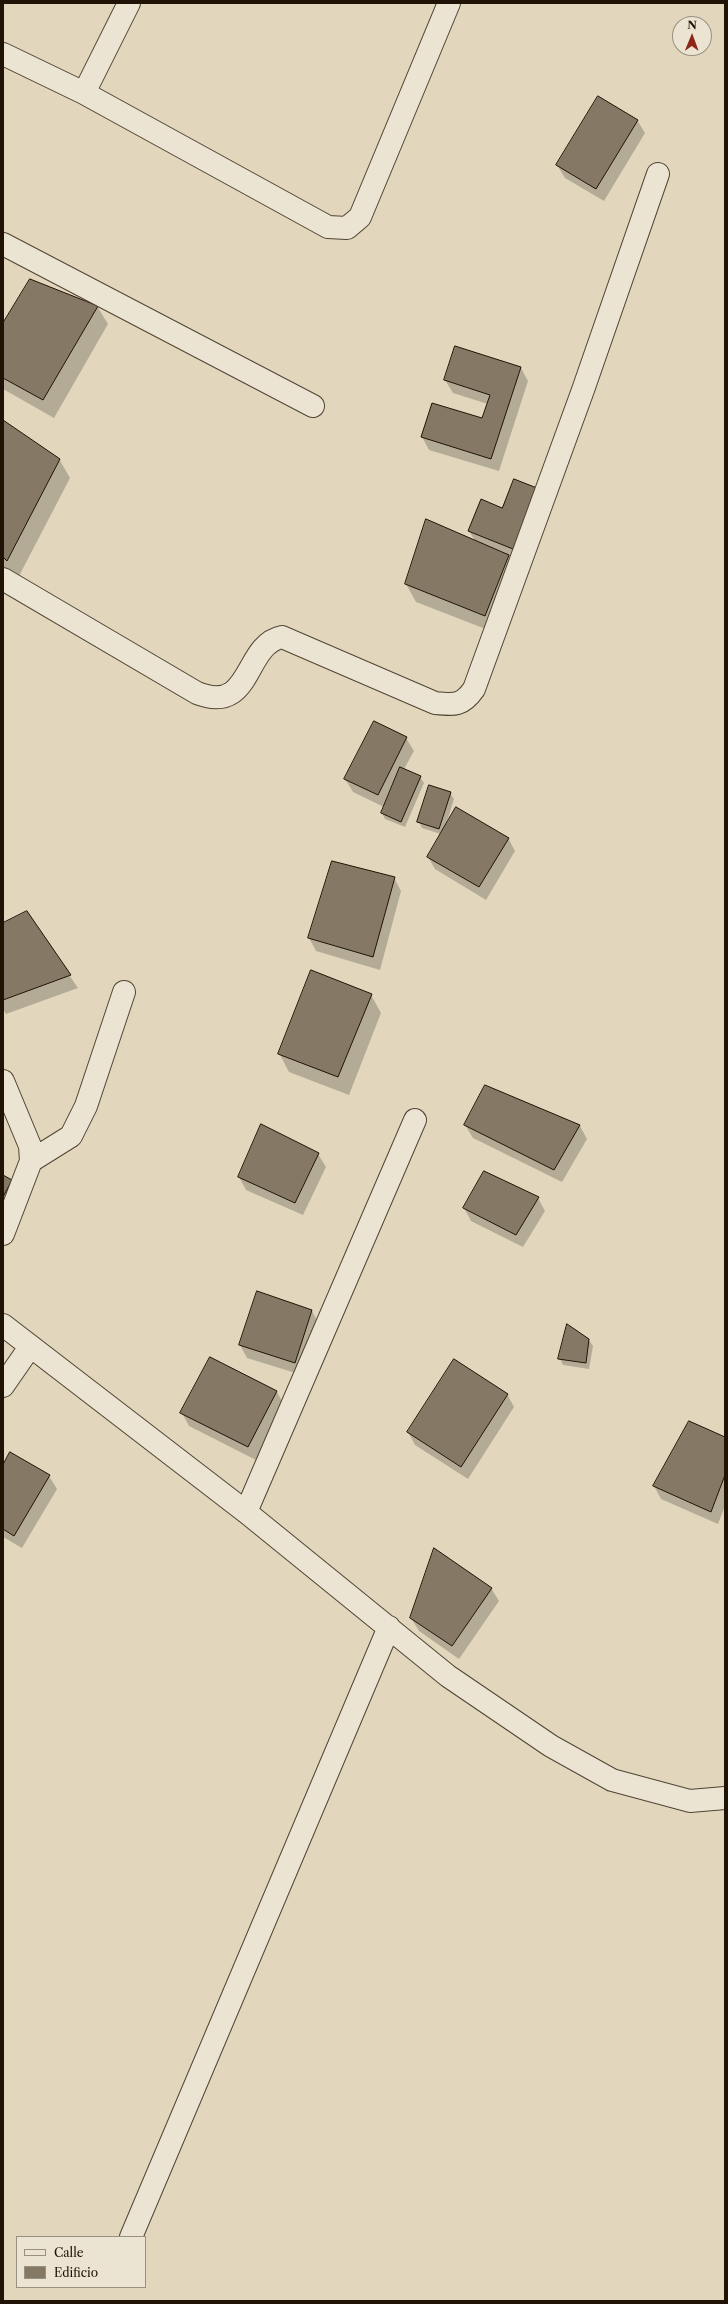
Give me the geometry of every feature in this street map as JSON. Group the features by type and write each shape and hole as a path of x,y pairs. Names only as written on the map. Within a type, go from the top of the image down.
{"street":[{"path":"84,93 129,3"},
{"path":"3,54 84,93 328,227 347,228 360,217 442,5"},
{"path":"3,579 197,693 210,698 224,698 237,690 264,648 273,639 282,636 435,703 452,704 465,701 474,689 575,413 658,174"},
{"path":"3,244 313,406"},
{"path":"31,1161 71,1136 86,1106 124,992"},
{"path":"3,1081 30,1146 31,1161 3,1234"},
{"path":"246,1512 415,1120"},
{"path":"3,1325 246,1512 448,1676 550,1746 612,1780 690,1801 721,1799 725,1779"},
{"path":"3,1386 30,1346"},
{"path":"132,2236 389,1628"}],"building":[{"path":"598,96 638,120 596,189 556,165"},
{"path":"30,279 98,306 43,400 3,378 3,323"},
{"path":"455,346 521,367 491,459 421,437 432,403 482,418 490,395 444,380"},
{"path":"3,420 60,459 7,561 3,557"},
{"path":"514,479 542,490 518,551 468,531 481,499 502,508"},
{"path":"426,519 509,555 485,616 405,584"},
{"path":"374,721 407,737 378,795 344,779"},
{"path":"400,767 421,776 401,822 381,813"},
{"path":"429,785 451,792 439,829 417,822"},
{"path":"456,807 509,838 479,887 427,857"},
{"path":"332,861 395,877 373,957 308,938"},
{"path":"27,911 71,975 3,1000 3,923"},
{"path":"311,970 372,994 338,1077 278,1054"},
{"path":"485,1085 580,1125 554,1170 464,1125"},
{"path":"261,1124 319,1153 295,1203 238,1177"},
{"path":"484,1171 539,1197 516,1235 463,1208"},
{"path":"3,1175 12,1180 3,1197"},
{"path":"257,1291 312,1310 295,1363 239,1345"},
{"path":"567,1324 589,1339 586,1363 558,1359"},
{"path":"210,1357 277,1391 248,1447 180,1413"},
{"path":"454,1359 508,1394 461,1467 407,1432"},
{"path":"689,1421 725,1437 725,1475 711,1512 653,1486"},
{"path":"10,1452 50,1475 14,1536 3,1529 3,1465"},
{"path":"434,1548 492,1588 452,1646 410,1618"}]}
